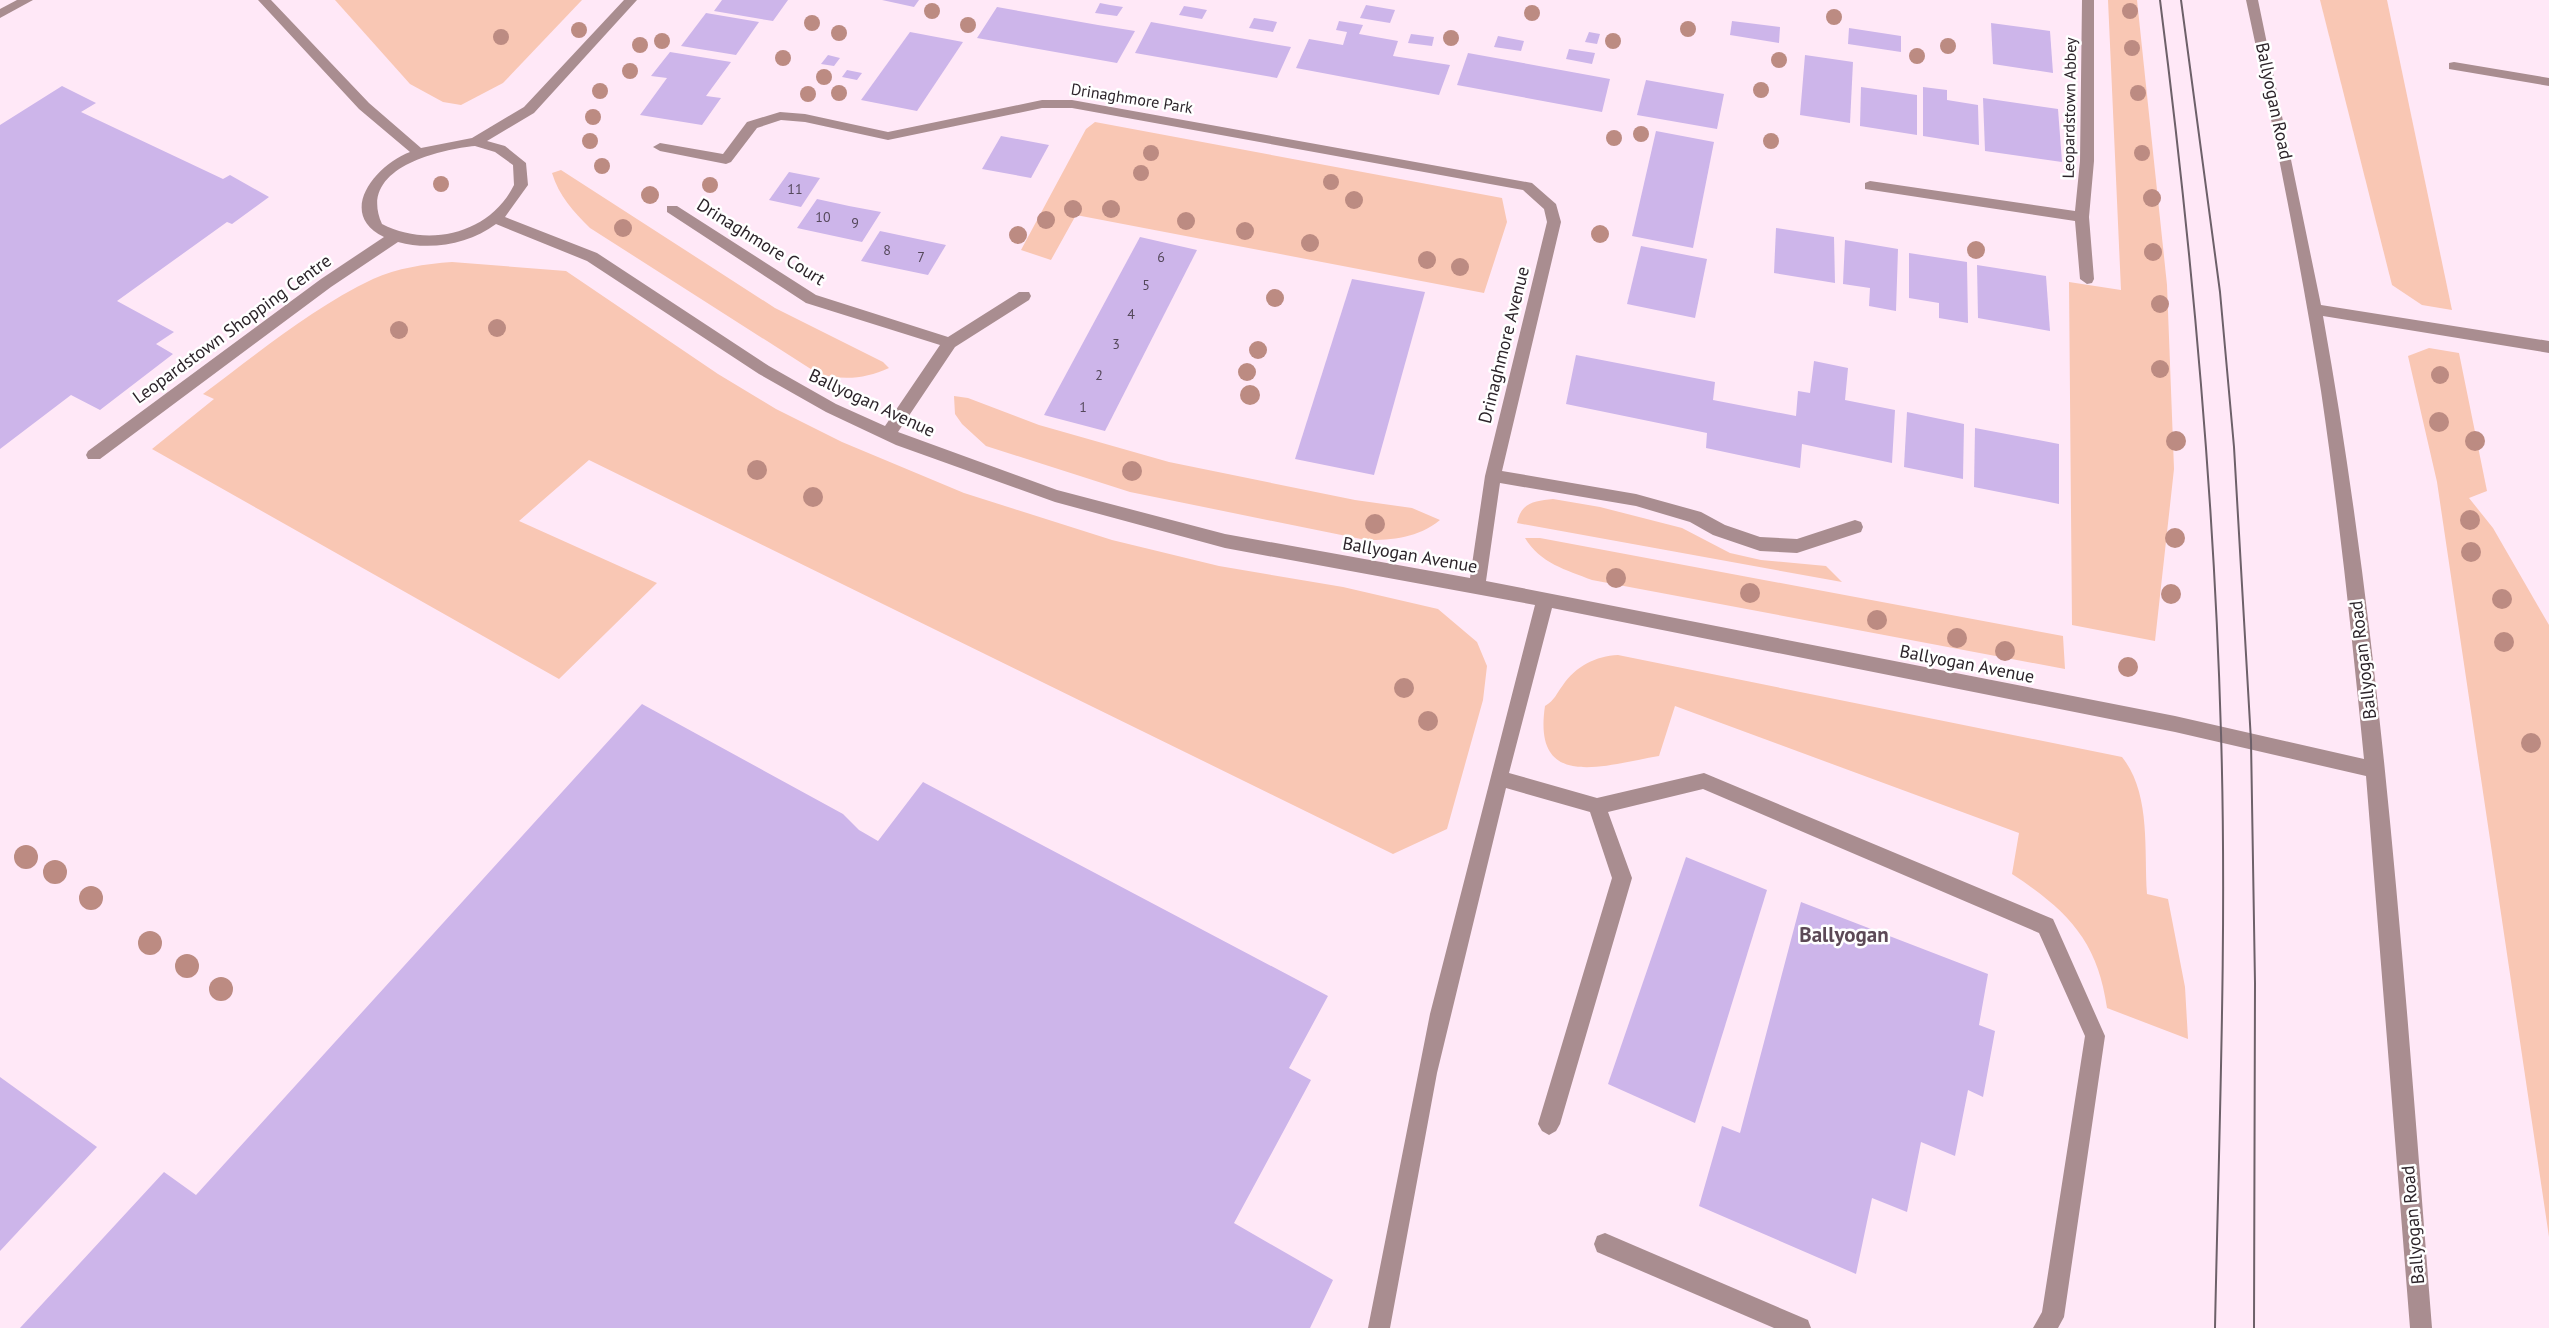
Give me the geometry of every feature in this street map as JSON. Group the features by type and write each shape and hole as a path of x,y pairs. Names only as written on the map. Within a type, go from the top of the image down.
{"street":[{"path":"0,14 27,0"},
{"path":"264,0 364,106 419,153"},
{"path":"475,142 529,110 631,0"},
{"name":"Leopardstown Abbey","path":"2087,279 2082,217 2087,147 2088,0"},
{"name":"Ballyogan Road","path":"2252,0 2287,159 2315,309 2337,449 2376,769 2421,1328"},
{"path":"2454,66 2549,82"},
{"name":"Drinaghmore Park","path":"660,147 726,159 752,125 780,116 804,118 888,136 1042,104 1072,104 1527,186 1551,207 1554,222"},
{"path":"475,142 500,149 519,163 522,181 510,205 495,219 472,231 445,239 419,242 395,237 376,227 369,208 371,195 383,176 407,158 419,153 450,144 475,142"},
{"path":"1870,186 2082,217"},
{"name":"Drinaghmore Court","path":"672,209 811,299 950,343"},
{"name":"Ballyogan Avenue","path":"495,219 592,257 797,390 888,435 977,470 1055,496 1225,541 1478,586 2175,724 2376,769"},
{"name":"Drinaghmore Avenue","path":"1478,586 1493,476 1554,222"},
{"name":"Leopardstown Shopping Centre","path":"94,455 326,282 395,237"},
{"path":"888,435 950,343 1024,296"},
{"path":"2315,309 2549,347"},
{"path":"1493,476 1636,500 1695,516 1718,530 1760,544 1797,546 1855,527"},
{"path":"1379,1328 1390,1281 1426,1076 1443,1001 1545,600"},
{"path":"1500,778 1597,806 1704,781 2046,926 2095,1037 2053,1317 2044,1328"},
{"path":"1549,1124 1622,878 1597,806"},
{"path":"1605,1244 1800,1328"}],"shaded area":[{"path":"335,0 582,0 503,83 461,105 443,102 410,84"},
{"path":"2108,0 2137,0 2167,285 2174,469 2155,641 2072,625 2069,282 2121,290"},
{"path":"2320,0 2387,0 2452,310 2422,305 2392,285"},
{"path":"1095,122 1502,198 1507,222 1484,293 1076,215 1051,260 1021,250 1086,129"},
{"path":"561,170 775,308 883,362 889,368 853,378 817,373 590,228 558,189 552,173"},
{"path":"452,262 566,271 718,374 776,409 842,442 964,493 1112,540 1219,566 1343,587 1438,609 1477,642 1487,666 1483,700 1447,829 1393,854 589,460 519,521 657,583 559,679 152,449 214,399 203,394 285,332 328,304 373,279 392,272 421,265"},
{"path":"2429,348 2459,353 2487,491 2469,498 2493,528 2549,625 2549,1237 2437,482 2408,356"},
{"path":"954,396 968,398 1039,425 1169,462 1355,500 1412,508 1440,520 1423,531 1405,537 1366,540 1130,492 986,446 955,414"},
{"path":"1553,499 1600,507 1682,528 1730,553 1761,560 1826,566 1842,582 1517,523 1525,507"},
{"path":"1525,538 1540,538 2063,636 2065,669 1592,580 1546,560"},
{"path":"1618,655 2122,757 2138,787 2142,804 2147,894 2168,899 2185,987 2188,1039 2107,1008 2096,964 2077,929 2049,901 2012,874 2019,833 1675,706 1659,756 1596,767 1577,767 1561,762 1550,751 1544,733 1545,706 1580,667 1602,657"}],"building":[{"path":"722,0 788,0 773,21 714,11"},
{"path":"882,0 919,0 914,7"},
{"path":"1100,3 1123,7 1117,16 1095,13"},
{"path":"1366,5 1395,10 1390,23 1360,18"},
{"path":"1184,6 1207,10 1202,19 1179,15"},
{"path":"997,7 1135,31 1117,63 977,38"},
{"path":"706,13 759,22 736,55 681,46"},
{"path":"1254,18 1277,22 1273,32 1249,28"},
{"path":"1339,21 1363,25 1359,34 1398,41 1393,56 1450,65 1439,95 1296,68 1309,39 1343,45 1347,32 1336,30"},
{"path":"1732,21 1780,27 1779,43 1730,35"},
{"path":"1151,22 1291,47 1277,78 1135,53"},
{"path":"1991,23 2050,31 2053,73 1993,64"},
{"path":"1849,28 1901,36 1901,52 1848,44"},
{"path":"910,32 963,42 917,111 861,100"},
{"path":"1589,32 1600,34 1597,44 1585,42"},
{"path":"1411,34 1434,37 1432,46 1408,43"},
{"path":"1498,36 1524,41 1521,51 1494,47"},
{"path":"1569,49 1595,53 1592,64 1566,59"},
{"path":"670,52 731,62 706,96 721,98 702,125 640,115 667,78 651,76"},
{"path":"1468,53 1610,79 1602,112 1457,85"},
{"path":"828,55 840,58 834,66 821,64"},
{"path":"1805,55 1853,62 1850,123 1800,115"},
{"path":"847,70 862,73 857,80 842,77"},
{"path":"1646,80 1724,94 1717,129 1637,115"},
{"path":"62,86 96,103 81,112 223,179 230,175 269,197 232,224 227,222 117,301 174,332 156,344 173,354 100,410 71,395 0,449 0,125"},
{"path":"1861,87 1917,95 1917,135 1860,126"},
{"path":"1923,87 1947,90 1947,100 1978,105 1979,145 1923,136"},
{"path":"1983,98 2058,109 2062,162 1985,151"},
{"path":"1656,131 1714,142 1693,248 1632,236"},
{"path":"1001,136 1049,145 1031,178 982,169"},
{"path":"789,172 820,178 801,207 769,200"},
{"path":"817,199 881,212 862,242 797,228"},
{"path":"1776,228 1834,237 1835,283 1774,273"},
{"path":"880,231 946,245 928,275 861,261"},
{"path":"1140,237 1197,250 1105,431 1044,415"},
{"path":"1845,240 1898,249 1896,311 1869,306 1870,288 1843,284"},
{"path":"1641,246 1707,259 1695,318 1627,304"},
{"path":"1909,253 1967,262 1968,323 1939,318 1939,303 1909,298"},
{"path":"1977,265 2046,276 2050,331 1978,318"},
{"path":"1352,279 1425,292 1374,475 1295,459"},
{"path":"1576,355 1715,382 1713,400 1796,416 1798,391 1810,393 1814,361 1848,368 1845,400 1895,410 1892,463 1802,444 1800,468 1706,448 1707,433 1566,404"},
{"path":"1907,412 1964,424 1963,479 1904,467"},
{"path":"1975,428 2059,444 2059,504 1974,487"},
{"path":"642,704 843,814 859,830 878,841 923,782 1328,996 1289,1068 1311,1080 1234,1223 1333,1280 1310,1328 20,1328 164,1172 196,1195"},
{"path":"1686,857 1767,890 1695,1123 1608,1084"},
{"path":"1801,902 1988,974 1979,1025 1995,1031 1983,1097 1968,1090 1955,1156 1921,1142 1907,1212 1872,1198 1856,1274 1699,1206 1722,1126 1740,1133"},
{"path":"0,1077 97,1147 0,1251"}],"tram line":[{"path":"2160,0 2200,366 2218,641 2223,882 2215,1328"},
{"path":"2181,0 2220,292 2234,447 2251,741 2255,983 2254,1328"}],"district":[{"name":"Ballyogan","path":"1844,935"}]}
